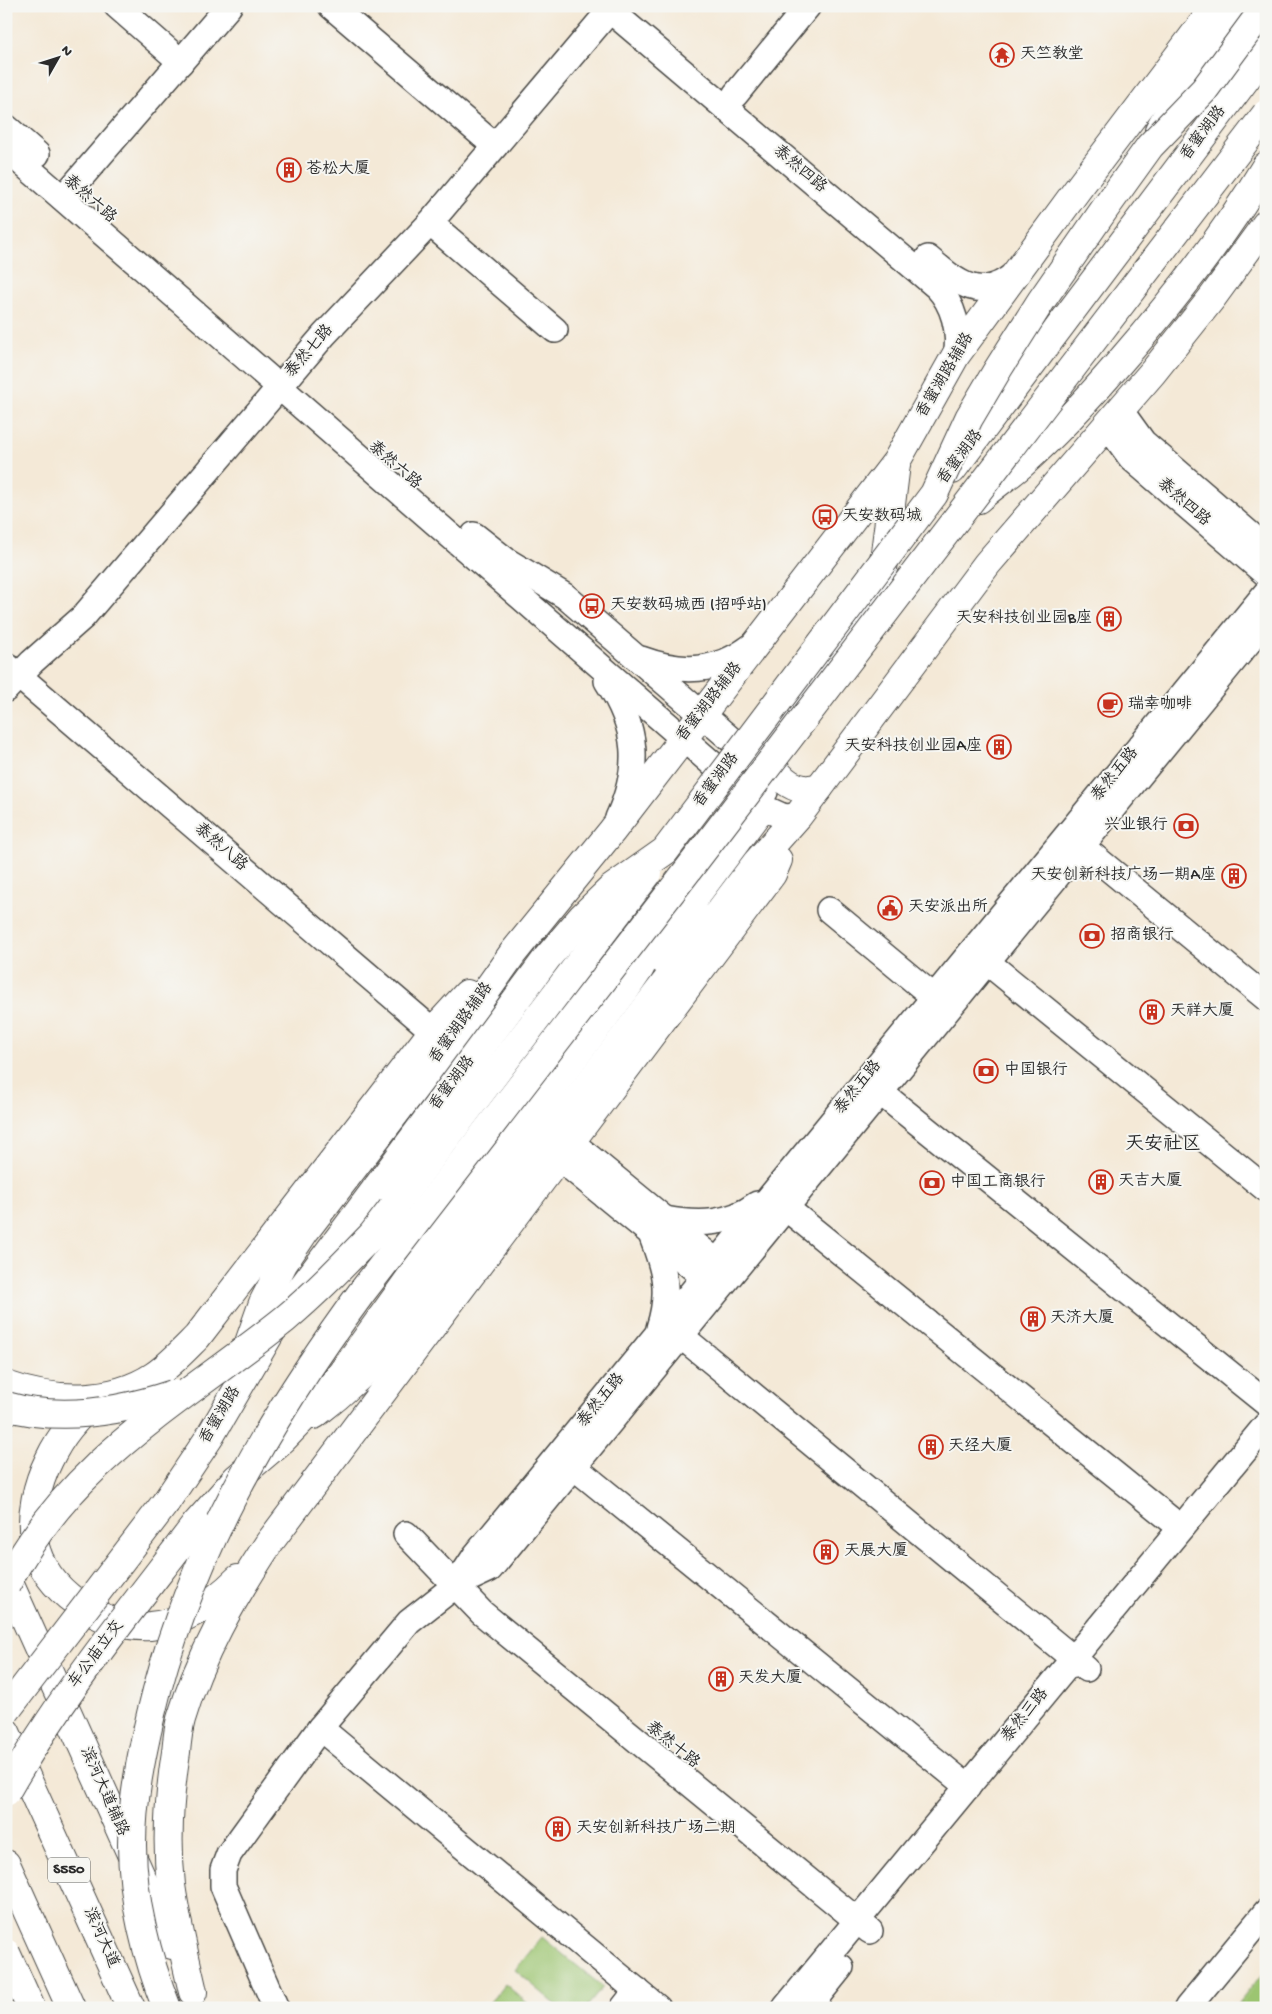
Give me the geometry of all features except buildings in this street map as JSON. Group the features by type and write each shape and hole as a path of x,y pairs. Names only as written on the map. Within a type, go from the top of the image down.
{"main road":[{"path":"1077,190 1115,114 1194,6"},
{"name":"香蜜湖路辅路","path":"225,1410 263,1303 283,1264 305,1230 453,1038 513,953 612,831 896,462 956,354 1216,6"},
{"path":"934,494 969,418 1003,361 1041,301 1150,146 1190,75 1240,6"},
{"path":"1150,146 1204,90 1266,6"},
{"name":"香蜜湖路","path":"6,1711 166,1502 190,1467 278,1320 547,958 582,917 611,889 664,851 1266,52"},
{"name":"香蜜湖路","path":"196,1524 236,1479 283,1439 338,1378 635,975 661,929 688,870 1266,114"},
{"path":"1238,212 1266,166"},
{"path":"959,514 1023,463 1091,395 1140,340 1238,212 1266,182"},
{"path":"283,1439 344,1393 370,1368 395,1339 757,862 798,816 987,564 1153,372 1212,298 1266,224"},
{"path":"1212,298 1266,250"},
{"path":"819,788 804,789 786,782 774,769 770,748 780,726 852,632 874,596 883,569 896,462"},
{"path":"624,1038 649,979 679,938 687,914 697,894 762,807"},
{"path":"105,1396 86,1409 70,1425 44,1470 36,1493 33,1517 34,1542 42,1564 58,1587 78,1605 102,1618 127,1626 150,1626 173,1621 198,1610 222,1595 245,1572 269,1543 772,874 798,816"},
{"path":"6,1585 35,1535 56,1508 114,1449 195,1385 285,1319 332,1276 372,1235 664,851"},
{"path":"168,2008 148,1957 138,1901 132,1846 135,1793 144,1740 158,1682 180,1614 209,1542 240,1480 278,1414 318,1352 368,1284 688,870"},
{"path":"6,1385 40,1395 73,1398 105,1396 128,1389 153,1376 177,1358 197,1337 433,1031 456,1004 513,953"},
{"path":"6,1406 37,1413 92,1413 150,1402 195,1385"},
{"name":"车公庙立交","path":"6,1792 33,1746 82,1673 196,1524"},
{"path":"197,2000 180,1933 171,1884 168,1828 172,1777 181,1720 198,1670 223,1616 269,1543"},
{"name":"滨河大道辅路","path":"6,1576 197,2000"},
{"name":"滨河大道","path":"6,1732 131,2008"},
{"path":"6,1864 71,2008"},
{"path":"6,1953 31,2008"}],"street":[{"path":"117,6 181,62"},
{"path":"68,192 229,6"},
{"path":"331,6 495,146"},
{"path":"735,94 808,6"},
{"name":"泰然七路","path":"10,676 83,617 324,335 430,223 615,8"},
{"name":"泰然四路","path":"615,8 735,94 960,284 974,288 989,287 1005,281 1018,271"},
{"name":"泰然四路","path":"615,8 937,287 948,303 954,317 958,338 956,354"},
{"name":"泰然六路","path":"6,127 68,192 284,381 587,656 762,807 784,817 798,816"},
{"name":"泰然六路","path":"6,149 68,192"},
{"path":"430,223 555,330"},
{"name":"泰然六路","path":"284,381 494,553 565,596 702,714 756,763 765,781 766,793 762,807"},
{"name":"泰然四路","path":"1113,417 1266,548"},
{"name":"泰然四路","path":"1113,417 1131,458 1266,574"},
{"name":"泰然五路","path":"779,1201 880,1092 987,962 1074,841 1266,593"},
{"name":"泰然五路","path":"456,1585 475,1556 670,1334 779,1201 934,997 1074,841 1266,621"},
{"path":"635,657 657,665 699,668 719,665 737,657 758,642"},
{"name":"泰然六路","path":"587,656 608,682 622,705 631,732 634,758 628,796 612,831"},
{"name":"泰然八路","path":"10,676 433,1031"},
{"path":"1074,841 1266,998"},
{"path":"829,910 934,997"},
{"path":"987,962 1266,1189"},
{"path":"880,1092 1266,1403"},
{"path":"565,1150 718,1275"},
{"path":"658,1227 721,1221 779,1201 1181,1528"},
{"path":"658,1227 665,1276 665,1311 670,1334 1080,1664"},
{"name":"泰然五路","path":"276,2008 223,1886 222,1870 229,1854 320,1728 409,1622 456,1585 490,1569 574,1467 670,1334"},
{"name":"泰然三路","path":"808,2008 869,1919 968,1787 1080,1664 1181,1528 1266,1425"},
{"name":"泰然三路","path":"785,2008 869,1919 1080,1664 1266,1449"},
{"path":"574,1467 968,1787"},
{"name":"泰然十路","path":"406,1534 482,1614 869,1919"},
{"path":"320,1728 630,1999 658,2008"},
{"path":"1187,2008 1266,1912"}],"green space":[{"path":"542,1937 603,1987 586,2008 560,2008 515,1970"},
{"path":"1266,1969 1266,2008 1235,2008"},
{"path":"505,1984 533,2008 485,2008"}],"place":[{"name":"天竺教堂","path":"1002,55"},
{"name":"苍松大厦","path":"289,170"},
{"name":"天安数码城","path":"825,517"},
{"name":"天安数码城西 (招呼站)","path":"592,606"},
{"name":"天安科技创业园B座","path":"1109,619"},
{"name":"瑞幸咖啡","path":"1110,705"},
{"name":"天安科技创业园A座","path":"999,747"},
{"name":"兴业银行","path":"1186,826"},
{"name":"天安创新科技广场一期A座","path":"1234,876"},
{"name":"天安派出所","path":"890,908"},
{"name":"招商银行","path":"1092,936"},
{"name":"天祥大厦","path":"1152,1012"},
{"name":"中国银行","path":"986,1071"},
{"name":"天吉大厦","path":"1101,1182"},
{"name":"中国工商银行","path":"932,1183"},
{"name":"天济大厦","path":"1033,1319"},
{"name":"天经大厦","path":"931,1447"},
{"name":"天展大厦","path":"826,1552"},
{"name":"天发大厦","path":"721,1679"},
{"name":"天安创新科技广场二期","path":"558,1829"}],"district":[{"name":"天安社区","path":"1163,1145"}]}
